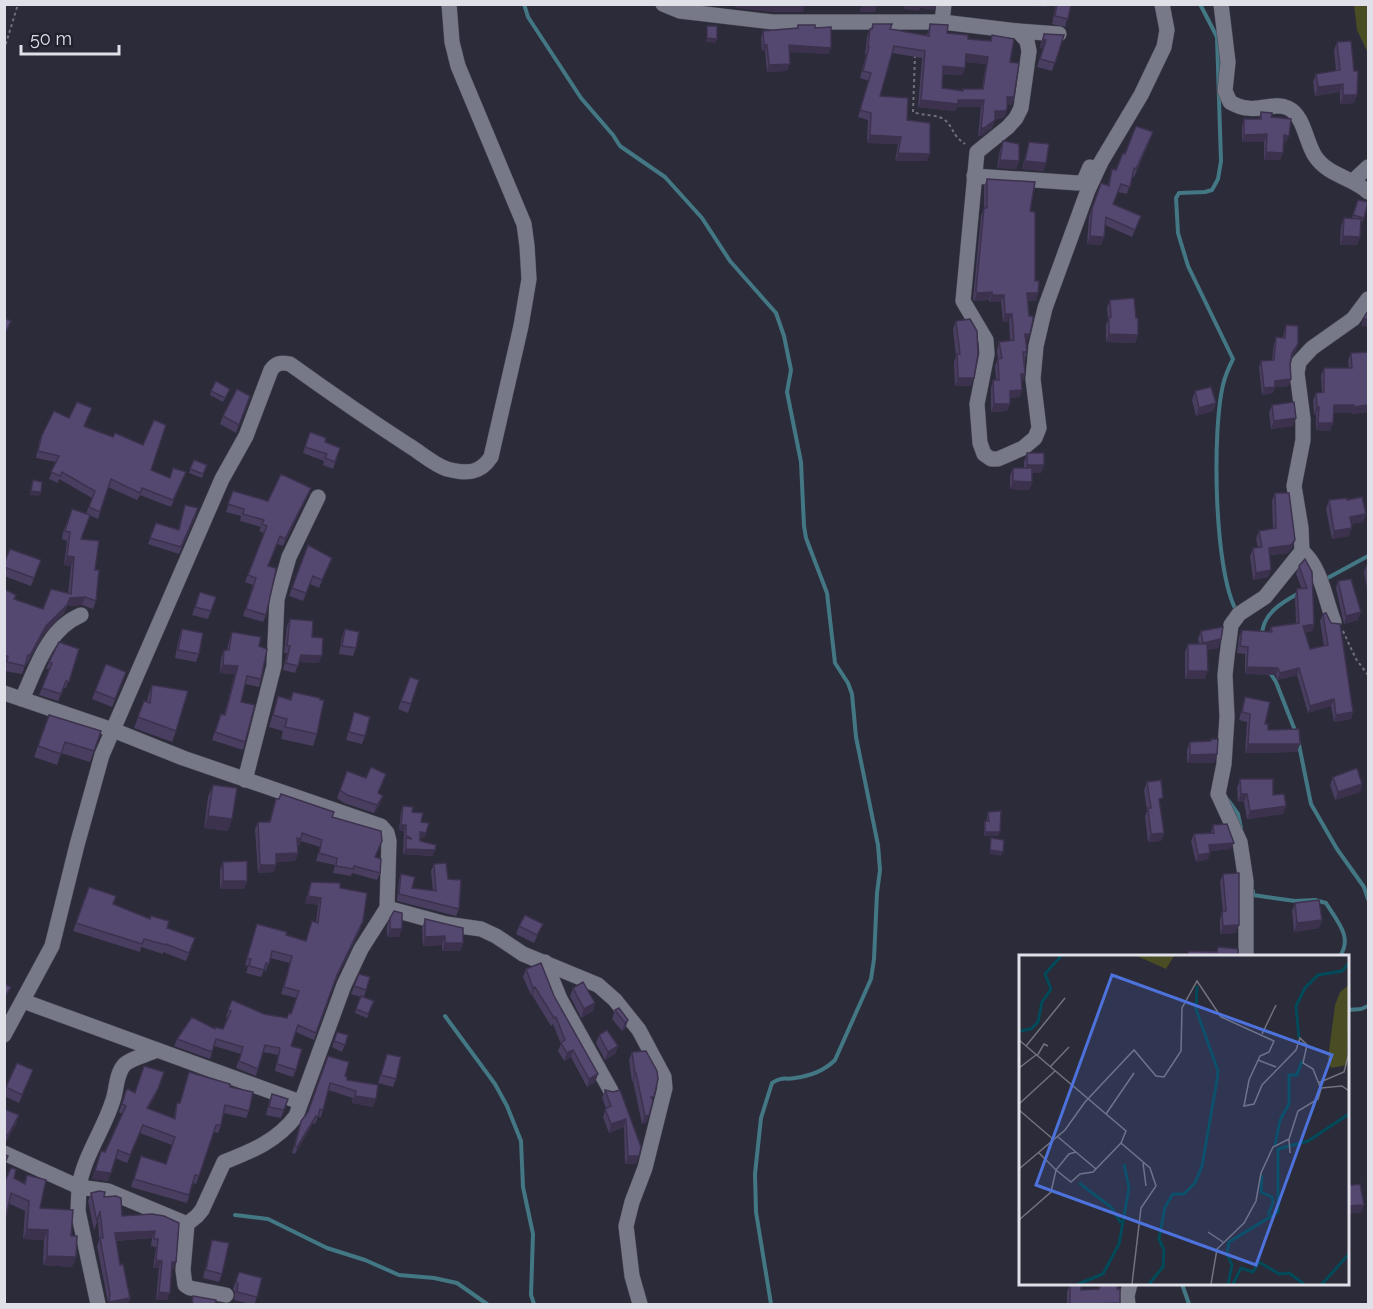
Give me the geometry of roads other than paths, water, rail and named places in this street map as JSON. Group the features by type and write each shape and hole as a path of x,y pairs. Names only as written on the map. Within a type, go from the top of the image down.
{"street":[{"path":"6,1029 52,946 102,755 222,479 246,436 274,365 281,362 290,364 360,414 444,468 465,472 475,471 484,467 491,457 521,326 529,279 527,246 524,224 458,66 452,42 449,4"},
{"path":"663,4 680,11 773,22 942,22 1059,34"},
{"path":"942,22 944,4"},
{"path":"1018,31 1027,41 1029,51 1021,108 1008,127 977,152 963,302 986,340 987,354 977,404 980,443 984,454 991,459 998,459 1023,448 1035,438 1039,428 1033,379 1036,346 1045,308 1088,190 1101,162 1141,95 1164,47 1167,30 1162,4"},
{"path":"1221,4 1228,62 1225,91 1230,102 1247,109 1286,107 1295,112 1314,156 1331,172 1353,181 1368,192"},
{"path":"974,176 1078,183 1084,181 1092,164 1101,162"},
{"path":"1353,181 1368,167"},
{"path":"1246,955 1246,881 1240,842 1218,794 1224,764 1227,717 1225,675 1231,625 1239,614 1265,597 1302,551 1302,528 1294,486 1303,440 1303,419 1297,373 1299,362 1312,348 1353,319 1368,299"},
{"path":"245,780 274,666 277,599 289,557 318,498"},
{"path":"1302,551 1311,558 1334,622"},
{"path":"22,699 48,644 64,623 81,615"},
{"path":"4,693 113,730 245,780 381,826 387,833 389,841 387,908 361,949 344,985 296,1116 278,1135 256,1150 224,1162 202,1210 187,1224 183,1270 185,1285 226,1295"},
{"path":"387,908 436,921 481,929 523,954 598,985 615,1000 639,1030 664,1077 665,1088 648,1157 626,1226 632,1276 640,1305"},
{"path":"545,962 560,999 611,1091"},
{"path":"23,1001 300,1102"},
{"path":"98,1305 78,1211 82,1169 104,1124 120,1071 126,1063 155,1051"},
{"path":"4,1153 79,1187 108,1191 187,1224"},
{"path":"1128,1305 1130,1285"}],"waterway":[{"path":"524,4 528,17 581,98 620,146 665,177 702,218 730,261 776,313 784,336 791,370 787,392 801,462 806,538 827,593 835,663 852,694 856,737 878,845 880,870 871,979 835,1060 827,1067 812,1074 781,1079 772,1083 761,1118 755,1174 756,1212 771,1304"},
{"path":"1200,4 1217,37 1221,161 1218,179 1212,190 1179,193 1176,198 1178,233 1188,266 1233,359 1224,382 1219,406 1216,466 1223,564 1236,610"},
{"path":"1324,580 1368,556"},
{"path":"1262,636 1265,621 1269,615 1279,605 1299,593"},
{"path":"1269,671 1276,682 1296,733"},
{"path":"1298,740 1311,804 1337,849 1364,887 1368,899"},
{"path":"1228,800 1238,814 1241,828"},
{"path":"1253,891 1253,895 1326,903 1339,923 1344,936 1344,949 1341,955"},
{"path":"1349,1010 1368,1006"},
{"path":"445,1016 495,1084 521,1141 523,1187 533,1234 531,1295 534,1304"},
{"path":"235,1215 268,1219 327,1248 365,1260 399,1275 434,1278 457,1283 487,1304"},
{"path":"1182,1285 1189,1304"}]}
